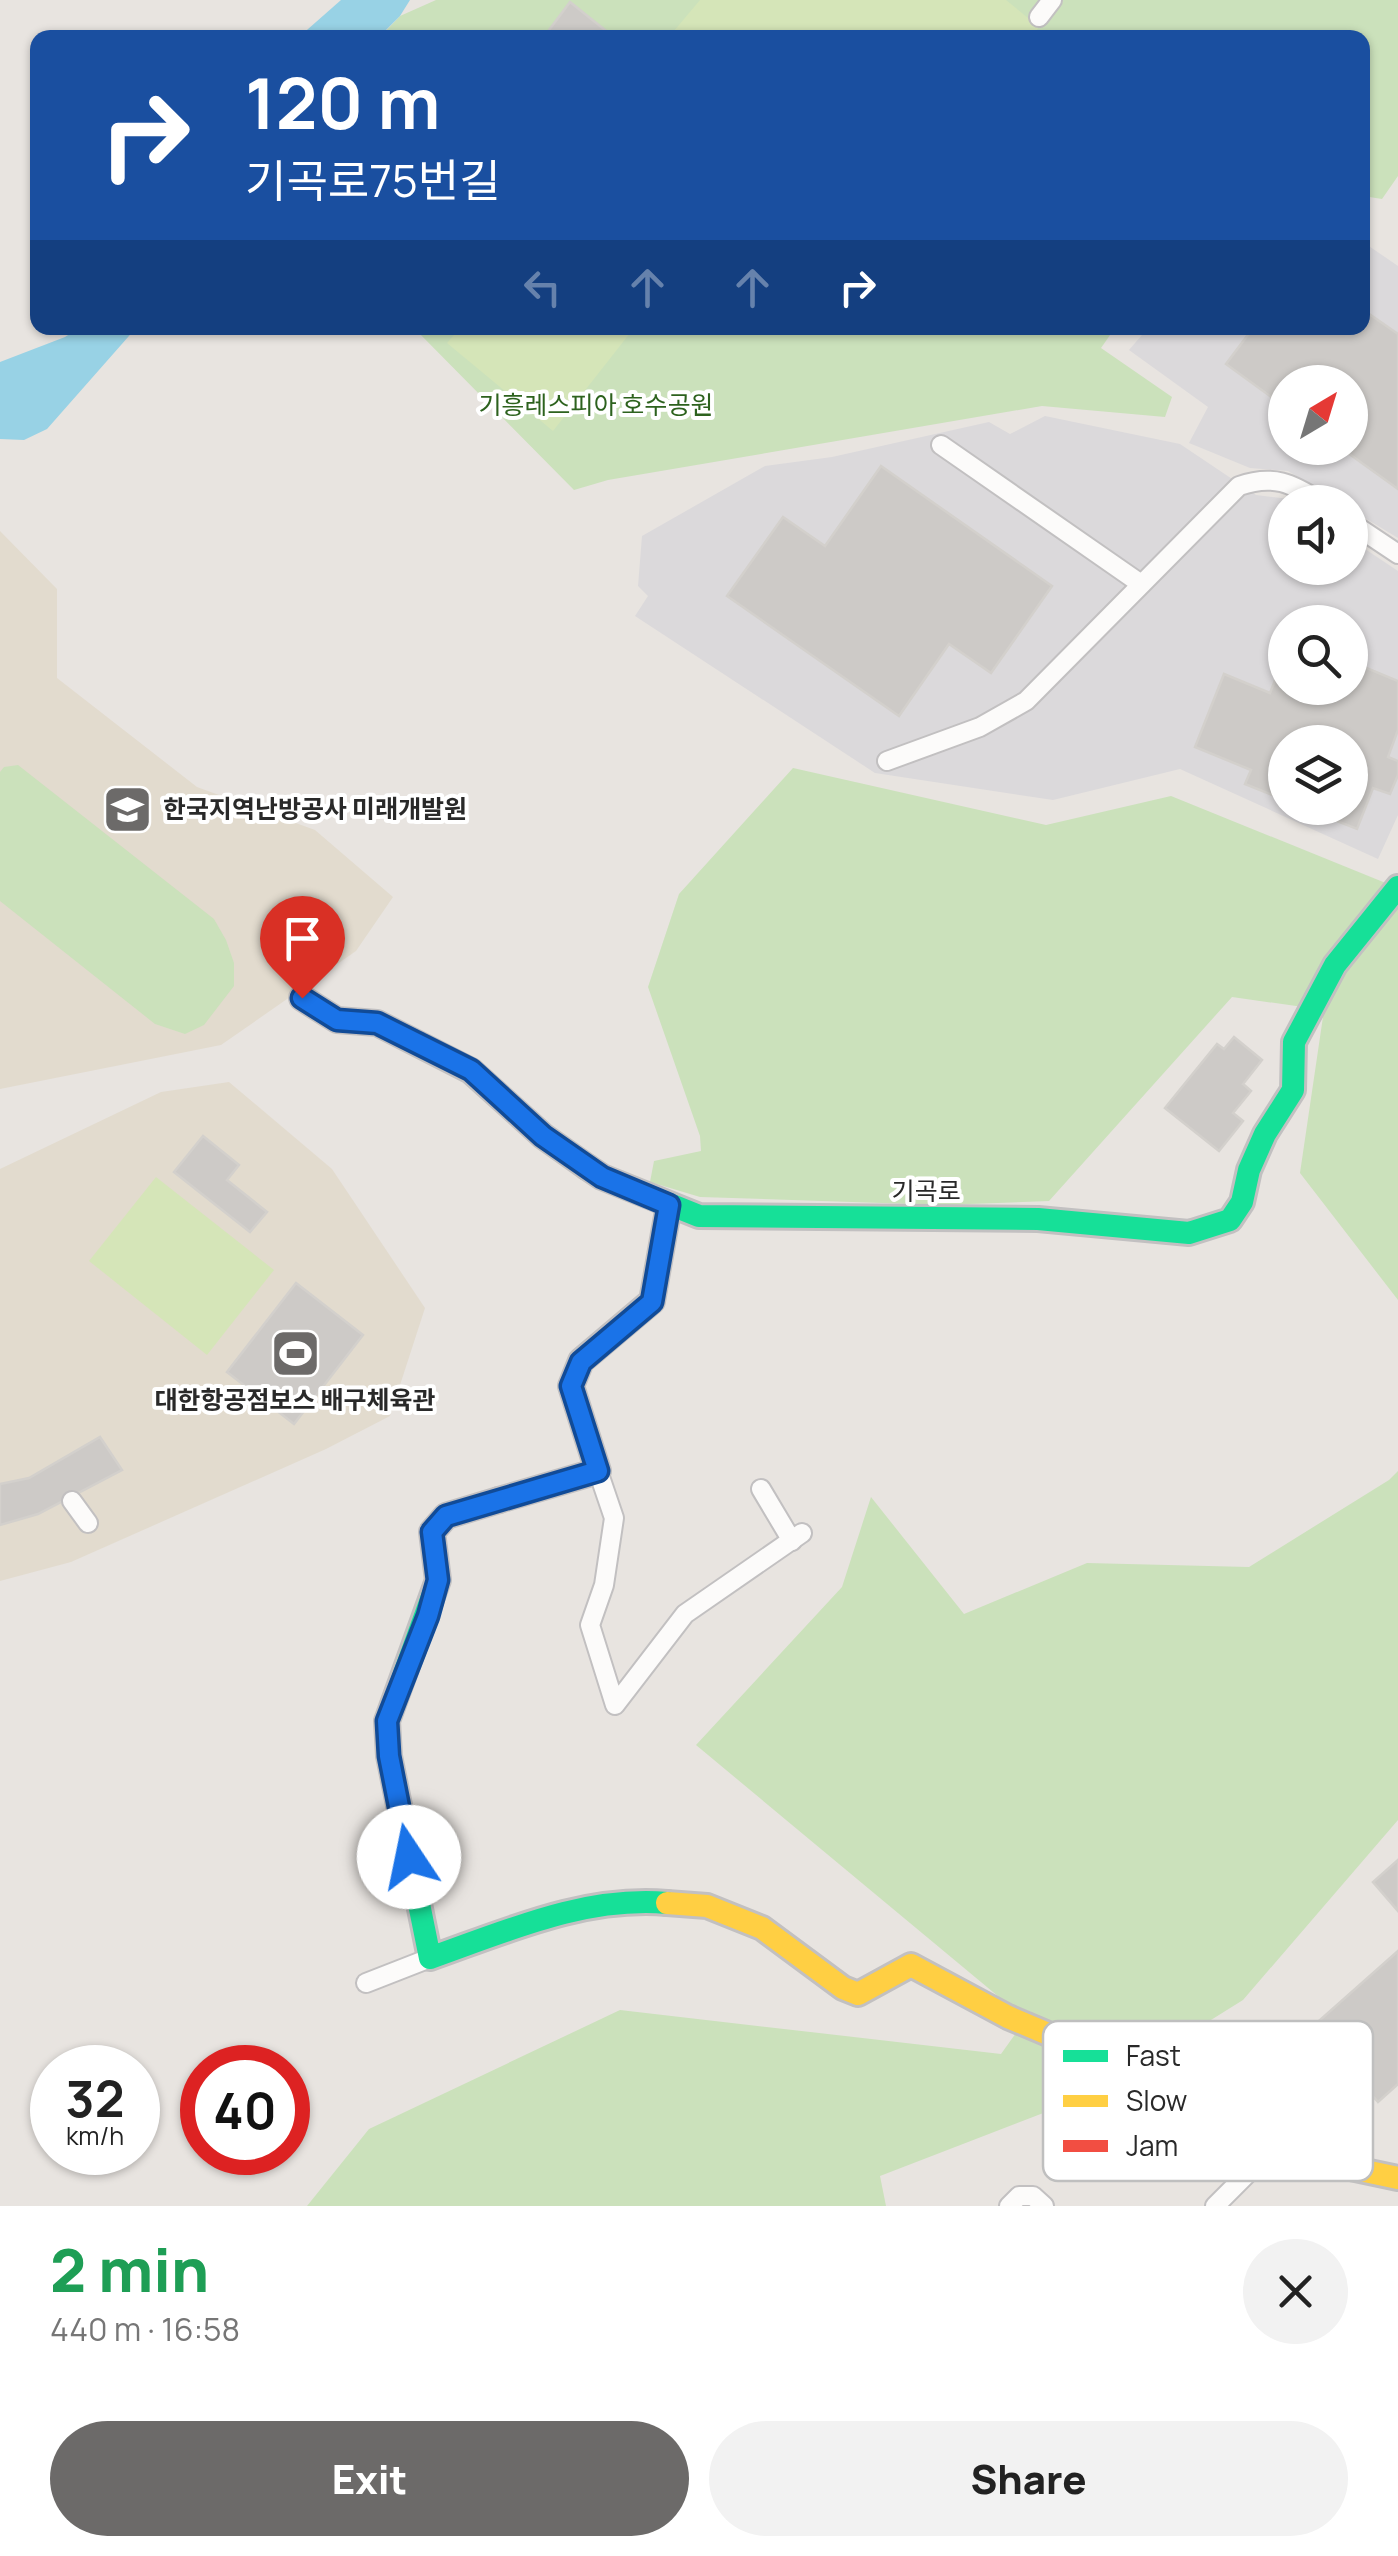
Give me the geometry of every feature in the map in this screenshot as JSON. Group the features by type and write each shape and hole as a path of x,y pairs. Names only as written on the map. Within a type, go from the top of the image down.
{"street":[{"path":"1039,17 1052,0"},
{"path":"941,445 1142,584"},
{"path":"887,760 1008,713 1026,700 1239,486 1260,479 1289,485"},
{"path":"1368,534 1398,554"},
{"name":"기곡로","path":"302,998 337,1020 377,1023 471,1070 543,1136 602,1177 699,1216 1038,1219 1188,1233 1230,1220 1242,1202 1248,1170 1293,1090 1294,1042 1334,965 1398,886"},
{"path":"669,1205 652,1302 581,1362 571,1386 614,1518 604,1585 590,1624 614,1705 684,1614 797,1537 761,1488"},
{"path":"430,1958 389,1756 387,1721 438,1580 432,1532 446,1516 598,1471"},
{"path":"72,1501 88,1523"},
{"path":"366,1983 568,1910 645,1901 707,1906 762,1928 843,1988 858,1994 911,1965 1043,2032"},
{"path":"1373,2170 1398,2178"},
{"path":"1215,2206 1240,2181"},
{"path":"1009,2206 1018,2196 1034,2196 1044,2206"}],"shaded area":[{"path":"1370,247 1398,266 1398,538 1368,520 1368,485 1311,485 1288,471 1250,468 1189,443 1208,407 1129,350 1142,335 1370,335"},
{"path":"1045,416 1180,444 1256,495 1268,496 1268,585 1368,585 1368,551 1398,571 1398,815 1378,859 1303,825 1368,825 1368,725 1268,725 1268,809 1180,769 1053,800 875,773 635,616 648,596 638,586 642,536 765,466 832,457 989,422 1010,434"},
{"name":"한국지역난방공사 미래개발원","path":"0,531 57,589 57,678 197,787 315,830 393,897 356,951 221,1045 0,1089"},
{"path":"229,1082 332,1169 425,1308 390,1416 326,1449 71,1562 0,1581 0,1169 161,1092"}],"green space":[{"path":"436,0 1398,0 1398,176 1382,199 1370,197 1370,30 387,30 400,16"},
{"path":"700,0 1006,0 1039,27 1037,30 675,30"},
{"name":"기흥레스피아 호수공원","path":"421,335 1110,335 1101,348 1172,397 1165,417 1042,406 608,480 574,490"},
{"path":"454,335 628,335 553,431 447,343"},
{"path":"18,765 214,919 234,963 234,986 204,1025 185,1034 155,1024 0,901 0,772 4,767"},
{"path":"793,768 1046,825 1171,796 1398,888 1398,1300 1300,1173 1324,1010 1232,997 1049,1201 942,1205 700,1197 650,1182 654,1161 701,1151 700,1136 648,987 679,894"},
{"path":"156,1177 274,1270 207,1355 89,1261"},
{"path":"1398,1471 1398,1820 1243,2000 1209,2021 1043,2021 1043,2113 880,2176 886,2206 307,2206 369,2129 620,2010 1001,2054 1031,2012 1005,2002 696,1745 842,1587 871,1497 964,1614 1087,1563 1249,1567"}],"water":[{"path":"341,0 410,0 386,30 307,30"},
{"path":"130,335 47,429 24,440 0,439 0,362 65,337"}],"building":[{"path":"570,2 605,30 549,30"},
{"path":"1370,315 1398,334 1398,489 1365,465 1368,465 1368,365 1268,365 1268,395 1226,364 1248,335 1370,335"},
{"path":"881,466 1052,586 991,673 949,644 899,716 727,596 783,517 825,546"},
{"path":"1368,668 1398,681 1398,730 1388,757 1398,761 1398,775 1390,794 1373,788 1368,801 1368,725 1268,725 1268,793 1245,784 1251,770 1195,747 1224,674 1268,692 1268,705 1368,705"},
{"path":"1234,1037 1262,1060 1243,1084 1251,1091 1233,1113 1243,1121 1219,1151 1165,1108 1217,1044 1224,1049"},
{"path":"203,1136 239,1165 227,1180 267,1212 250,1232 174,1172"},
{"name":"대한항공점보스 배구체육관","path":"296,1283 363,1335 294,1424 227,1372"},
{"path":"100,1437 122,1470 38,1514 0,1525 0,1484 29,1478"},
{"path":"1398,1860 1398,1911 1373,1882"},
{"path":"1398,1951 1398,2084 1378,2102 1373,2096 1373,2021 1319,2021"}],"traffic: fast":[{"path":"587,1167 602,1177 699,1216 1038,1219 1189,1233 1230,1220 1242,1202 1249,1170 1265,1134 1293,1090 1294,1042 1335,965 1398,887"},
{"path":"499,1500 446,1516 432,1532 438,1580 387,1721 389,1756 430,1958 576,1910 636,1902 667,1903"}],"traffic: slow":[{"path":"499,1500 598,1471 571,1386 581,1361 652,1301 669,1205"},
{"path":"667,1903 707,1906 762,1928 843,1988 858,1994 911,1965 1043,2032"},
{"path":"1373,2173 1398,2178"}],"traffic: jam":[{"path":"302,998 337,1020 377,1023 471,1071 543,1136 587,1167"}],"place":[{"name":"한국지역난방공사 미래개발원","path":"128,809"},
{"name":"대한항공점보스 배구체육관","path":"295,1354"}],"route":[{"path":"302,998 337,1020 377,1023 471,1070 543,1136 602,1177 669,1205 652,1302 581,1362 571,1386 598,1471 446,1516 432,1532 438,1580 387,1721 389,1756 409,1857"}]}
